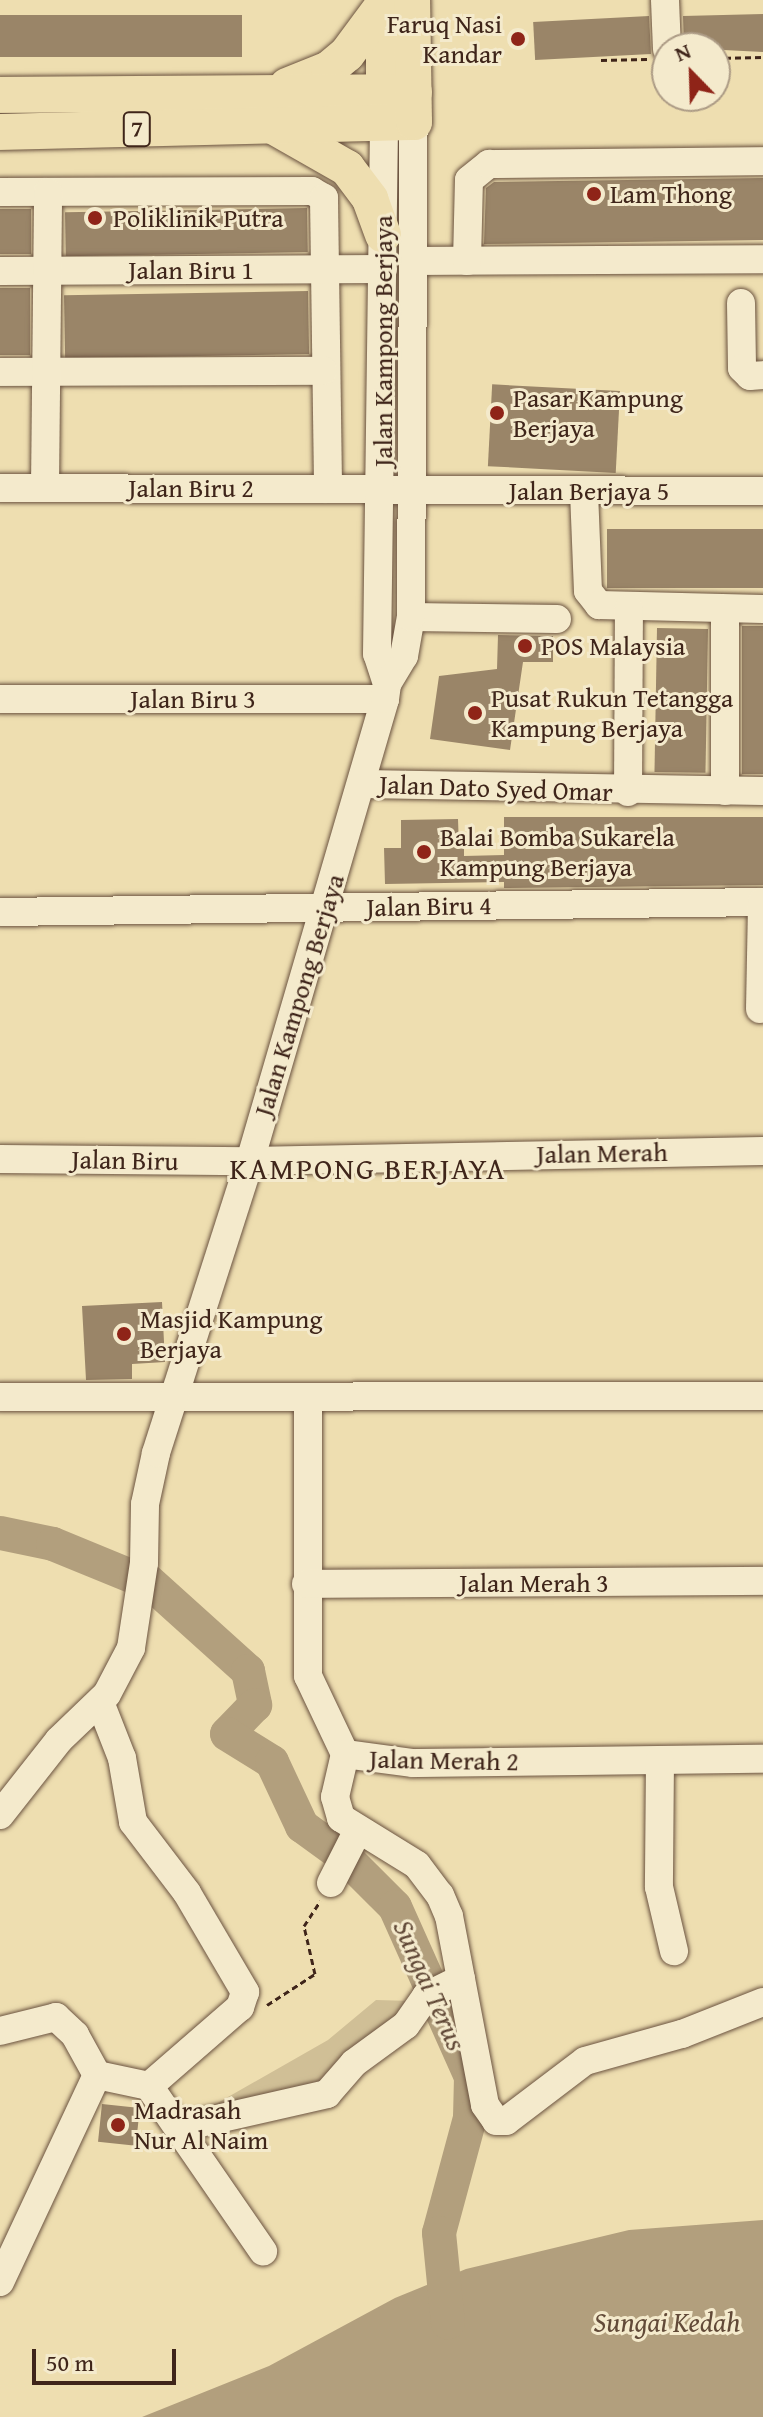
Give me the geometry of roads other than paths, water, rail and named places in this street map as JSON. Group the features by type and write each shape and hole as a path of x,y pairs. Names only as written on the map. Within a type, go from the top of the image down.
{"main road":[{"path":"393,1 399,108"},
{"path":"383,252 370,199 347,168 270,110 347,54 393,1"},
{"name":"7","path":"0,95 270,110"},
{"name":"7","path":"0,132 270,110 399,108"}],"street":[{"path":"662,32 665,0"},
{"name":"Jalan Kampong Berjaya","path":"386,692 377,654 382,490 383,252 399,108"},
{"name":"Jalan Kampong Berjaya","path":"0,1815 59,1740 100,1702 118,1677 131,1648 144,1563 145,1504 156,1453 179,1396 324,908 364,784 386,692 404,656 411,617 414,491 413,261 399,108"},
{"path":"467,261 469,180 489,164 763,161"},
{"path":"0,192 312,191 324,198 328,209 323,270 328,489"},
{"path":"45,487 48,192"},
{"name":"Jalan Biru 1","path":"0,271 323,270 383,252"},
{"path":"413,261 763,259"},
{"path":"741,303 742,368 750,376 763,375"},
{"path":"0,372 323,371"},
{"path":"708,471 763,475"},
{"name":"Jalan Biru 2","path":"0,488 382,490"},
{"name":"Jalan Berjaya 5","path":"382,490 763,491"},
{"path":"584,492 588,591 599,605 629,609 763,609"},
{"path":"628,792 629,609"},
{"path":"725,609 725,791"},
{"path":"411,617 557,619"},
{"name":"Jalan Biru 3","path":"0,699 386,692"},
{"name":"Jalan Dato Syed Omar","path":"364,784 628,792 763,791"},
{"path":"760,1009 762,902"},
{"name":"Jalan Biru 4","path":"0,912 762,902"},
{"name":"Jalan Merah","path":"250,1161 763,1151"},
{"name":"Jalan Biru","path":"0,1159 250,1161"},
{"path":"0,1397 179,1396 308,1400 763,1396"},
{"name":"Jalan Merah 2","path":"308,1400 308,1676 345,1754 413,1763 763,1759"},
{"name":"Jalan Merah 3","path":"306,1584 763,1581"},
{"path":"100,1702 122,1758 127,1809 229,1960 245,1992 240,2007 149,2086"},
{"path":"345,1754 335,1808 344,1855 417,1865 432,1880 449,1916 446,1986 485,2105 496,2121 506,2121 585,2061 682,2034 763,2002"},
{"path":"660,1760 659,1887 674,1951"},
{"path":"182,2127 327,2094 354,2063 406,2025 446,1986"},
{"path":"0,2031 56,2017 75,2035 97,2075 149,2086 182,2127 263,2251"},
{"path":"0,2282 97,2075"}],"water":[{"name":"Sungai Kedah","path":"763,2220 763,2417 142,2417 269,2366 395,2298 466,2269 629,2230"}],"waterway":[{"name":"Sungai Terus","path":"0,1533 53,1544 131,1576"},
{"name":"Sungai Terus","path":"147,1580 248,1671 255,1705 227,1734 272,1762 302,1826 346,1858 395,1907 471,2077 470,2118 439,2233 448,2323"}],"place":[{"name":"Faruq Nasi Kandar","path":"518,39"},
{"name":"Lam Thong","path":"594,194"},
{"name":"Poliklinik Putra","path":"95,218"},
{"name":"Pasar Kampung Berjaya","path":"497,413"},
{"name":"POS Malaysia","path":"525,646"},
{"name":"Pusat Rukun Tetangga Kampung Berjaya","path":"475,713"},
{"name":"Balai Bomba Sukarela Kampung Berjaya","path":"424,852"},
{"name":"Masjid Kampung Berjaya","path":"124,1334"},
{"name":"Madrasah Nur Al Naim","path":"118,2125"}],"district":[{"name":"KAMPONG BERJAYA","path":"368,1168"}]}
